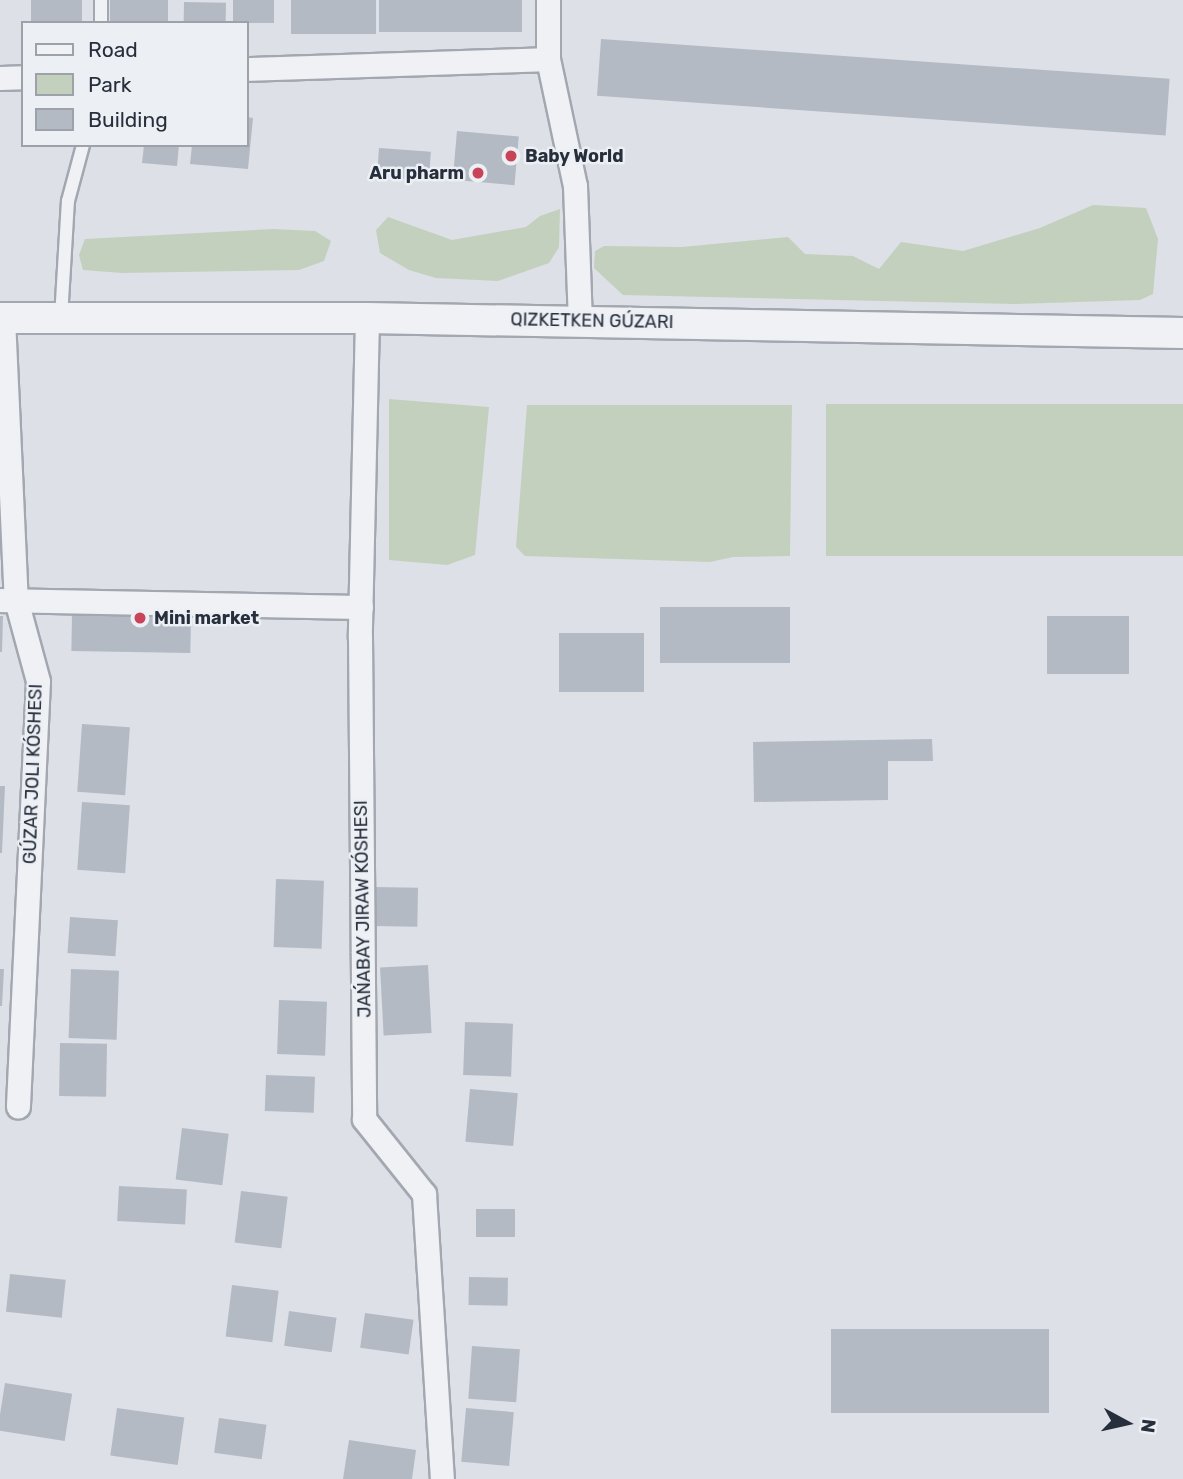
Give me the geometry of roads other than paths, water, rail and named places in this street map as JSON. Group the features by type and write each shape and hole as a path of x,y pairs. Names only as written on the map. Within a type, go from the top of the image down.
{"street":[{"path":"548,0 548,59 575,186 580,321"},
{"path":"248,69 548,59"},
{"path":"0,78 21,77"},
{"path":"18,1107 38,681 8,600 2,318 366,318 1183,333"},
{"path":"366,318 361,607 365,1119 424,1195 442,1479"},
{"path":"8,600 361,607"}],"lane":[{"path":"101,0 101,21"},
{"path":"61,318 68,201 82,147"}],"place":[{"name":"Baby World","path":"511,156"},
{"name":"Aru pharm","path":"478,173"},
{"name":"Mini market","path":"140,618"}]}
